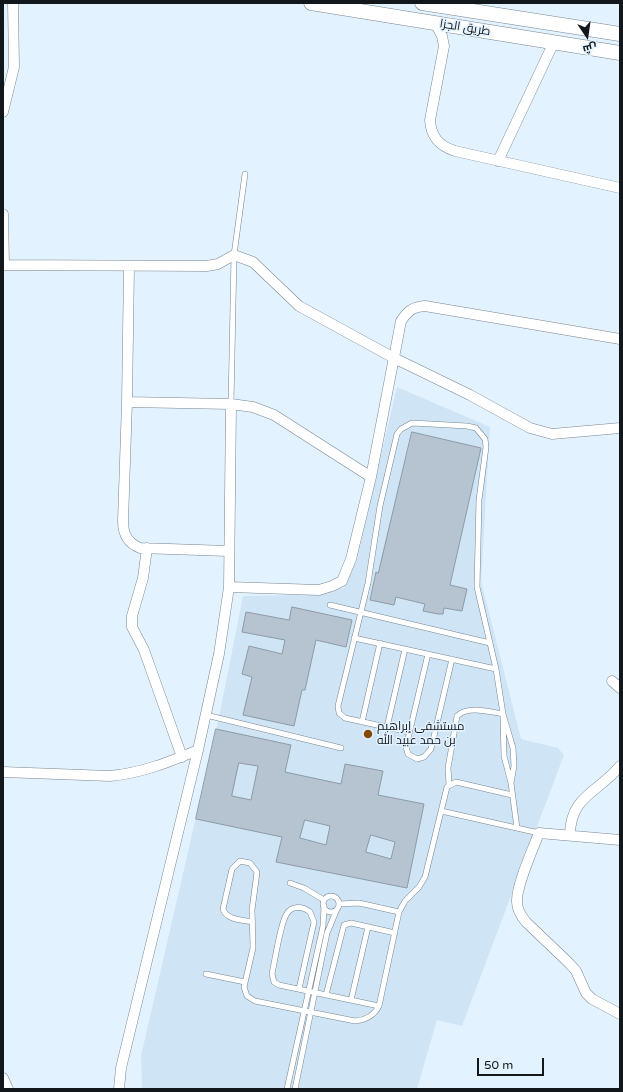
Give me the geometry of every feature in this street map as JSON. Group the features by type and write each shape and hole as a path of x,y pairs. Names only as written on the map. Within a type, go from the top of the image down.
{"street":[{"path":"3,112 14,67 12,3"},
{"name":"طريق الجزا","path":"311,3 620,53"},
{"name":"طريق الجزا","path":"422,3 620,34"},
{"path":"435,23 442,36 444,46 430,120 434,137 446,148 620,188"},
{"path":"498,160 554,42"},
{"path":"3,214 4,265 207,266 218,264 234,255 253,262 299,306 394,358 470,394 519,422 541,432 567,433 620,429 620,417"},
{"path":"129,266 123,528 125,535 134,545 147,548 228,551"},
{"path":"229,586 319,590 342,581 352,559 371,477 401,321 407,312 414,307 425,306 620,339"},
{"path":"127,402 231,404 252,407 274,416 371,477"},
{"path":"119,1089 121,1068 198,750 219,654 229,586 228,551 231,404"},
{"path":"147,548 143,578 132,616 132,627 144,650 182,757"},
{"path":"612,681 620,688"},
{"path":"3,772 110,776 125,775 154,768 198,750"},
{"path":"570,835 571,820 579,804 620,766"},
{"path":"620,840 538,833 517,896 518,910 526,922 576,971 586,993 597,1003 620,1014"},
{"path":"3,1078 8,1089"}],"lane":[{"path":"231,404 234,255 245,174"},
{"path":"409,732 345,718 338,710 370,569 380,506 397,434 406,425 412,423 472,426 480,432 486,443 479,500 476,578 478,597 496,669 503,714 514,757 511,783"},
{"path":"330,605 490,643"},
{"path":"354,638 496,669"},
{"path":"362,722 380,643"},
{"path":"387,727 405,649"},
{"path":"428,654 406,747 408,754 414,758 424,757 431,749 452,659"},
{"path":"253,922 228,917 223,909 232,869 240,862 250,863 257,872 253,897 253,922 253,948 245,982 245,992 251,999 311,1012 361,1020 372,1016 379,1006 399,912 405,901 419,887 425,877 445,790 449,784 448,768 458,716 463,711 470,710 503,714"},
{"path":"503,714 503,749 511,783 517,828"},
{"path":"206,715 341,748"},
{"path":"449,784 460,783 512,795"},
{"path":"441,811 538,833"},
{"path":"290,883 311,891 324,900"},
{"path":"287,1089 322,926 324,900 328,896 334,896 338,907 328,933 294,1089"},
{"path":"324,906 331,912 338,907 359,903 399,912"},
{"path":"298,989 314,922 310,912 300,907 293,908 285,916 272,977 277,984 298,989 379,1006"},
{"path":"326,995 342,927 348,922 395,933"},
{"path":"352,1000 368,927"},
{"path":"206,974 245,982"}],"shaded area":[{"name":"مستشفى إبراهيم بن حمد عبيد الله","path":"397,387 490,427 481,581 521,739 558,748 564,755 462,1026 437,1020 417,1089 142,1089 141,1056 219,717 243,596 303,595 344,588 357,559"}],"building":[{"path":"412,432 481,448 450,585 467,589 462,611 444,608 443,614 438,614 423,611 425,604 396,597 394,605 370,600 376,572 378,573"},
{"path":"292,607 352,620 346,647 316,640 305,690 302,690 294,726 243,715 252,677 242,674 249,646 282,654 285,640 242,632 246,612 289,620"},
{"path":"216,729 291,745 285,772 341,784 345,764 383,771 378,795 424,804 407,888 276,862 282,837 196,819","holes":["239,763 258,766 251,800 232,796","305,820 330,826 326,845 300,838","371,835 395,842 391,859 366,852"]}],"place":[{"name":"مستشفى إبراهيم بن حمد عبيد الله","path":"368,734"}]}
